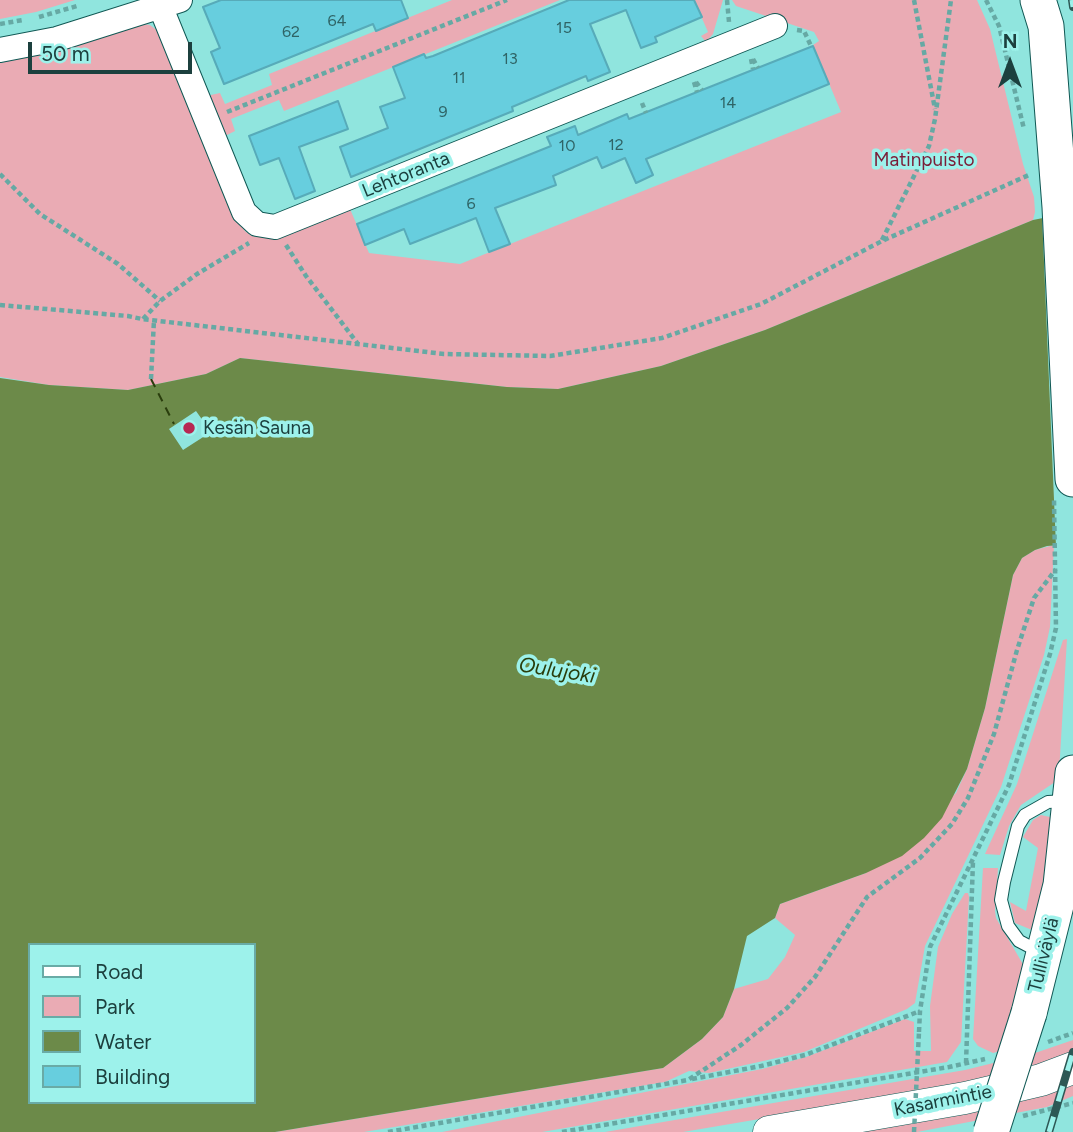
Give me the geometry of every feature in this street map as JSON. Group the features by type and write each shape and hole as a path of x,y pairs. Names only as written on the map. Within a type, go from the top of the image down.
{"main road":[{"path":"1038,0 1046,26 1049,196 1073,479"},
{"name":"Tulliväylä","path":"991,1132 1029,1013 1061,885 1072,787"}],"street":[{"path":"0,50 57,39 170,4 207,120 244,212 257,224 275,227"},
{"name":"Lehtoranta","path":"275,227 775,26"},
{"name":"Kasarmintie","path":"769,1132 965,1098 1041,1080 1073,1068"}],"lane":[{"path":"1044,953 1019,941 1009,926 1001,900 1004,881 1018,826 1025,815 1072,787"}],"path":[{"path":"207,120 507,0"},
{"path":"914,0 936,113"},
{"path":"882,241 929,146 951,0"},
{"path":"986,0 999,26 1025,132"},
{"path":"37,18 86,4"},
{"path":"0,24 25,19"},
{"path":"0,304 128,316 444,354 550,356 662,338 761,304 882,241 1035,173 1049,196"},
{"path":"0,174 40,214 118,264 160,301"},
{"path":"142,319 160,301 197,274 275,227 306,276 358,344"},
{"path":"151,379 154,320"},
{"path":"914,1132 920,1011 930,947 1009,785 1056,628 1056,547"},
{"path":"688,1080 741,1045 786,1008 815,977 867,897 920,858 952,824 968,798 994,734 1034,598 1056,568"},
{"path":"966,1063 973,859"},
{"path":"388,1132 761,1066 805,1055 920,1011"},
{"path":"1045,1044 1073,1033"},
{"path":"562,1132 993,1057"},
{"path":"437,1124 438,1132"}],"green space":[{"path":"0,0 75,0 0,19"},
{"path":"452,0 560,0 284,111 279,100 231,119 235,131 223,134 209,98 211,95 220,93 225,104 272,85 269,74"},
{"path":"694,0 723,0 713,34 706,42 701,36 708,32"},
{"name":"Matinpuisto","path":"732,0 977,0 990,29 1023,164 1034,197 1033,220 765,330 661,366 558,389 507,387 240,358 206,374 128,390 49,385 0,377 0,63 60,50 144,24 150,25 158,31 234,215 245,231 252,236 263,237 350,209 369,253 460,264 841,112 813,45 819,41 814,32 736,6"},
{"path":"1054,545 1050,627 1044,655 1001,787 925,946 915,1003 907,1009 804,1052 709,1073 689,1071 665,1082 364,1132 275,1132 663,1068 702,1039 723,1017 734,989 768,979 785,957 795,935 775,918 780,904 866,873 956,793 967,769 985,708 1013,575 1022,558 1035,550"},
{"path":"1067,639 1059,773 1055,782 1021,805 1009,826 1000,855 985,854 1017,784 1063,640"},
{"path":"1041,815 1050,817 1053,821 1036,928 1032,930 1015,923 1010,902 1026,911 1038,848 1023,837 1033,820"},
{"path":"983,868 998,868 996,918 1024,966 1011,1048 993,1053 978,1046 973,1039"},
{"path":"965,893 968,893 969,897 961,1042 947,1062 542,1132 442,1132 762,1069 806,1057 905,1019 914,1022 914,1051 931,1051 930,1006 938,947 952,914"},
{"path":"1073,1040 1073,1053 1038,1067 966,1084 683,1132 605,1132 965,1070 1038,1052"},
{"path":"1073,1081 1073,1096 1047,1107 917,1132 850,1132"}],"water":[{"name":"Oulujoki","path":"1073,212 1073,544 1035,550 1022,558 1013,575 985,708 967,769 942,818 924,838 902,856 866,873 780,904 775,918 747,936 734,989 723,1017 702,1039 663,1068 275,1132 0,1132 0,378 49,385 128,390 206,374 240,358 507,387 558,389 661,366 765,330 1033,220"}],"pier":[{"path":"1060,211 1073,479 1073,547 1056,547 1042,215"},
{"path":"196,411 211,432 183,450 169,429"}],"building":[{"path":"221,0 401,0 408,18 376,31 373,24 224,84 211,52 220,48 203,7"},
{"path":"569,0 694,0 702,17 655,37 657,42 641,48 626,10 590,24 610,72 588,81 586,76 512,107 513,111 351,177 340,147 388,128 380,107 405,98 393,67 424,54 426,58 433,56"},
{"path":"813,46 829,84 646,159 653,175 636,183 625,158 602,168 597,157 553,176 556,185 495,208 510,244 489,252 476,218 410,244 404,229 365,245 357,224 551,146 547,137 575,126 578,135 627,114 629,119"},
{"path":"338,101 348,129 299,147 315,191 295,199 279,158 260,165 249,136"}],"ferry route":[{"path":"151,379 174,424"}],"railway":[{"path":"1072,0 1073,7"},
{"path":"1049,1132 1073,1052"}],"place":[{"name":"Kesän Sauna","path":"189,428"}]}
